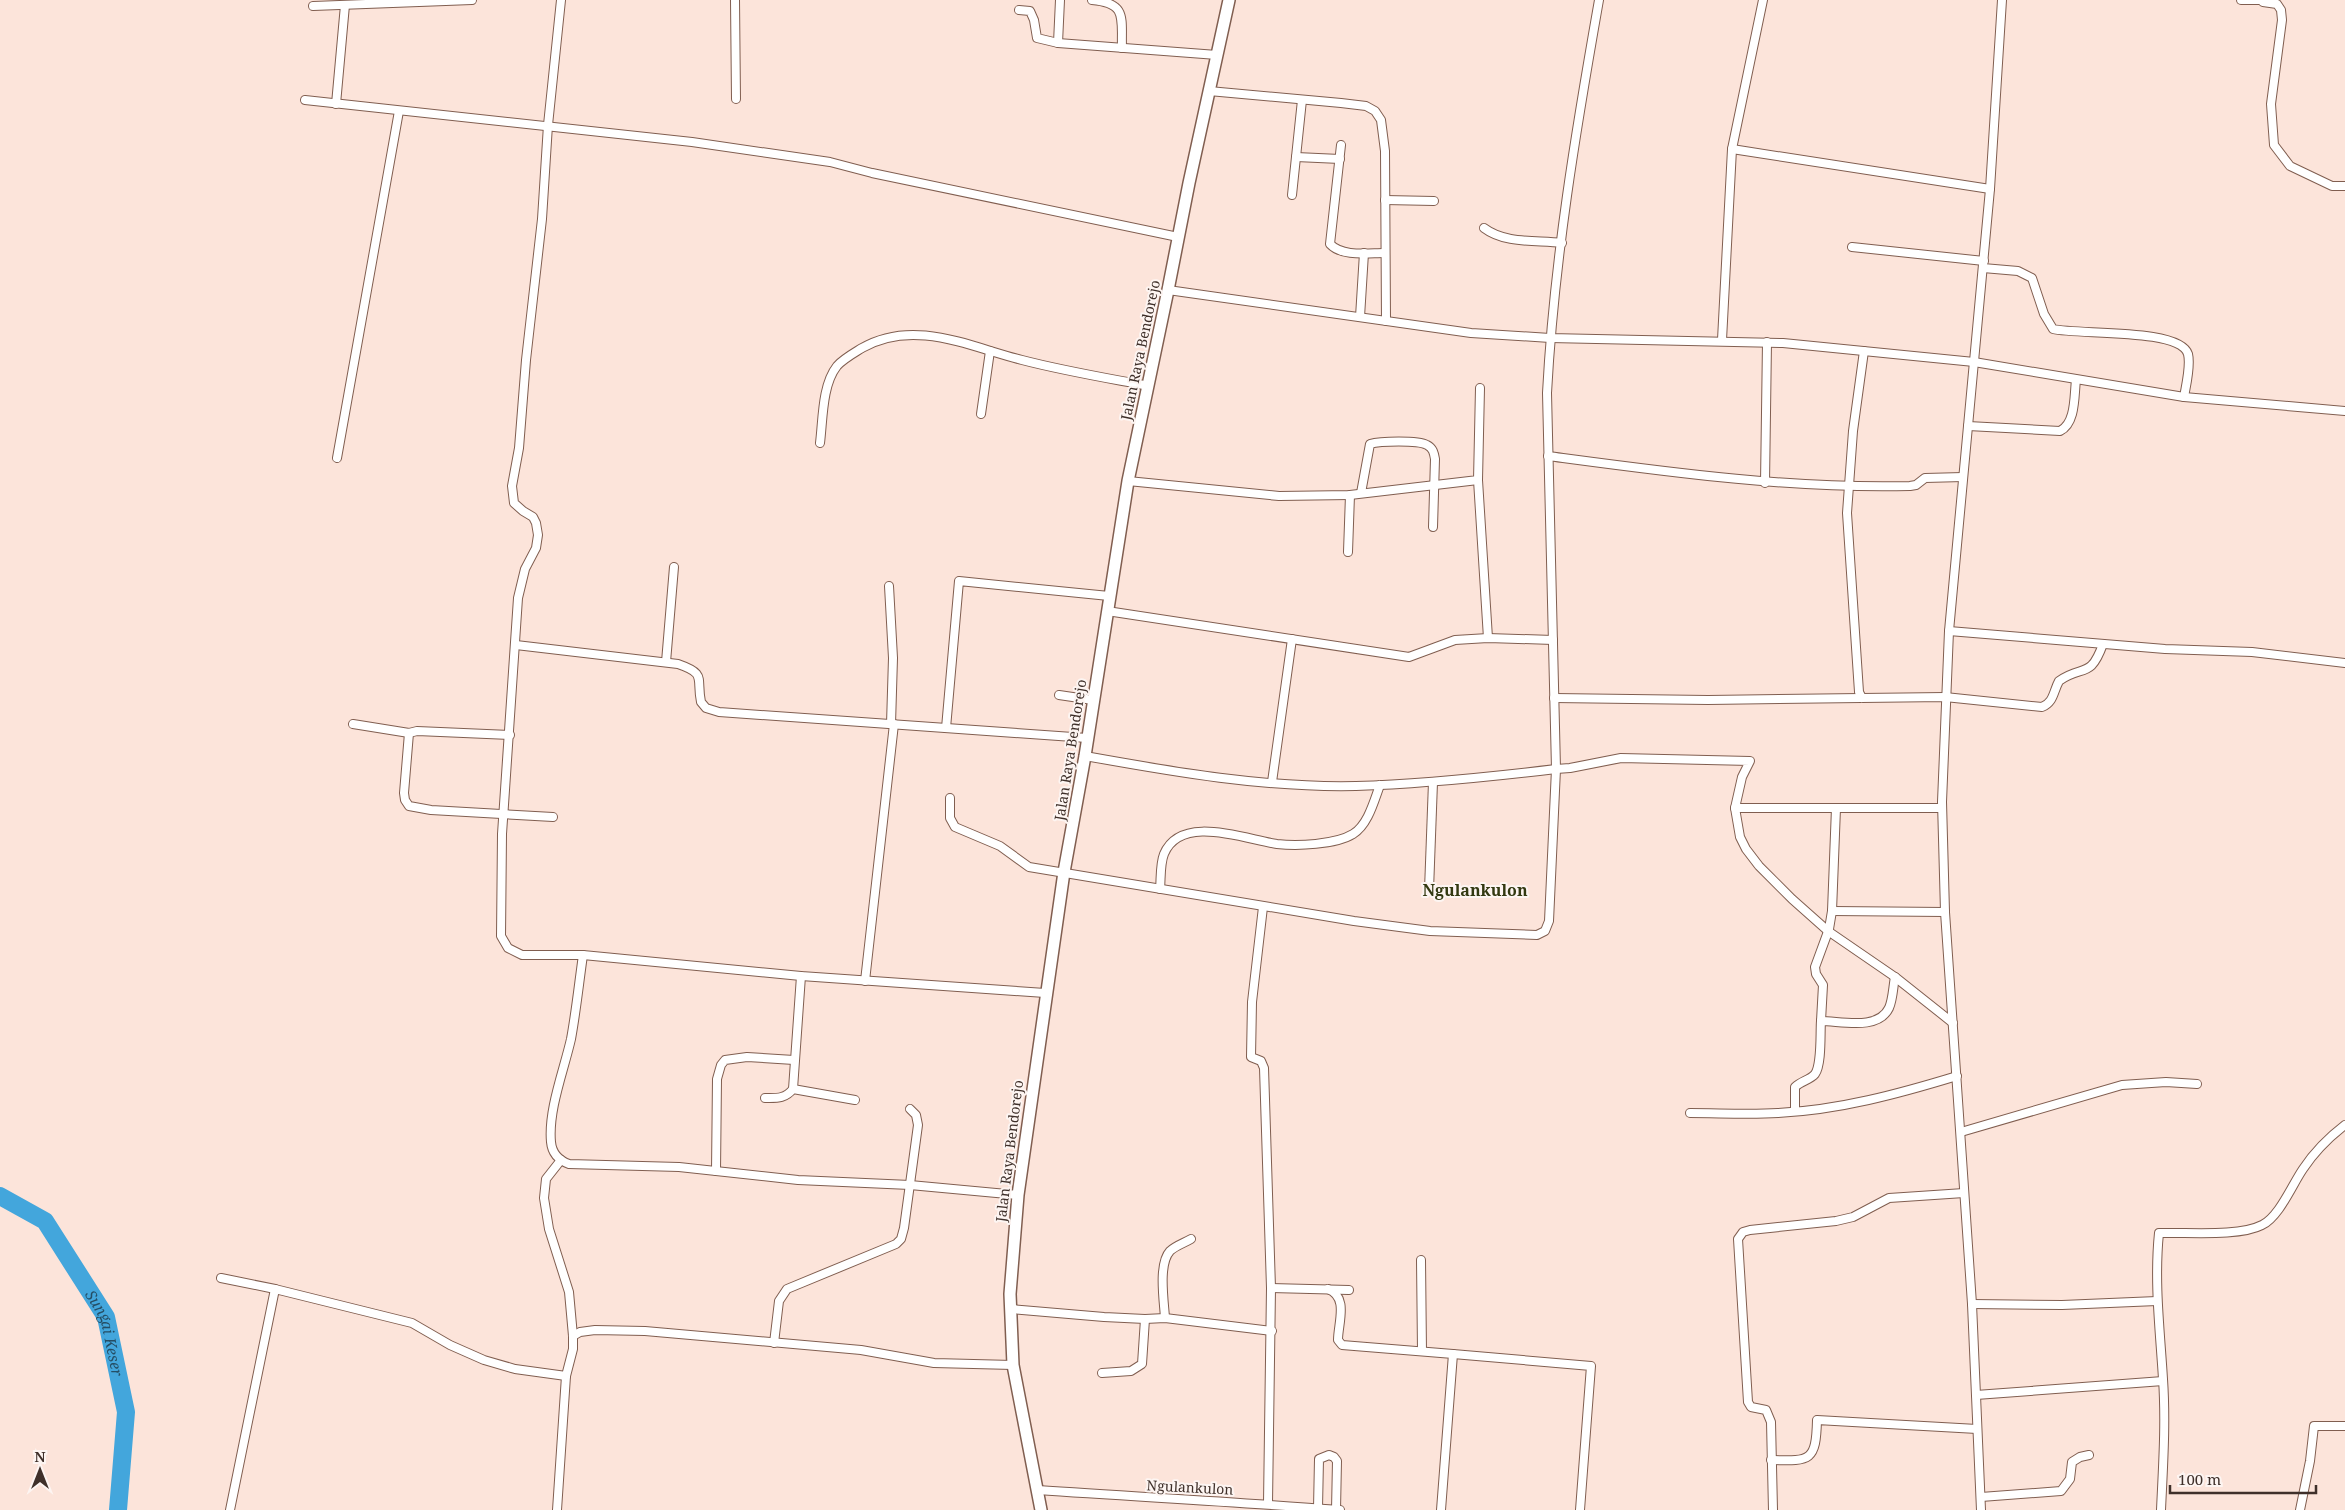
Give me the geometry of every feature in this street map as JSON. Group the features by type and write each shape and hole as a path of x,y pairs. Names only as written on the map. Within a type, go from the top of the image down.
{"main road":[{"name":"Jalan Raya Bendorejo","path":"1041,1510 1013,1365 1010,1283 1018,1195 1045,994 1128,481 1229,0"}],"street":[{"path":"312,6 472,0"},
{"path":"560,0 548,125 542,219 526,360 519,448 512,480 514,503 533,517 536,522 538,536 536,548 525,569 518,598 504,814 501,936 508,948 522,955 583,955 800,976 1045,994"},
{"path":"735,0 736,99"},
{"path":"1058,42 1060,0"},
{"path":"1092,0 1111,4 1118,8 1122,48"},
{"path":"950,798 950,818 955,827 1000,846 1029,866 1263,907 1430,931 1537,935 1545,931 1549,921 1556,769 1546,394 1550,338 1577,126 1599,0"},
{"path":"1722,340 1732,149 1763,0"},
{"path":"1981,1510 1972,1304 1945,912 1942,808 1949,631 1990,189 2002,0"},
{"path":"2241,0 2277,4 2281,10 2282,20 2271,104 2274,145 2290,166 2332,186 2345,186"},
{"path":"336,104 345,5"},
{"path":"1019,10 1030,11 1034,20 1037,38 1058,42 1217,56"},
{"path":"1209,91 1366,106 1375,111 1381,120 1385,151 1384,253 1386,321"},
{"path":"305,100 692,142 830,162 872,173 1178,237"},
{"path":"1292,195 1302,100"},
{"path":"337,458 399,111"},
{"path":"1341,146 1330,244 1334,249 1364,253 1384,253"},
{"path":"1732,149 1990,189"},
{"path":"1296,157 1340,159"},
{"path":"1385,200 1434,201"},
{"path":"1484,228 1494,235 1504,238 1562,243"},
{"path":"1852,247 2018,271 2032,278 2044,314 2053,329 2158,338 2182,347 2188,356 2184,397"},
{"path":"1360,318 1364,253"},
{"path":"1168,290 1471,333 1550,338 1767,342 1974,362 2184,397 2345,411"},
{"path":"820,443 826,394 831,377 838,366 876,340 892,336 921,334 941,336 1022,360 1149,386"},
{"path":"1765,482 1767,342"},
{"path":"981,414 990,351"},
{"path":"1862,698 1859,692 1847,535 1848,485 1864,351"},
{"path":"1968,426 2060,431 2071,418 2076,380"},
{"path":"1480,388 1478,480 1488,638"},
{"path":"1361,493 1368,447 1372,443 1427,444 1433,450 1435,459 1433,527"},
{"path":"1548,456 1698,476 1765,482 1910,486 1916,485 1925,478 1963,477"},
{"path":"1128,481 1279,496 1350,495 1478,480"},
{"path":"1348,552 1350,495"},
{"path":"666,662 674,567"},
{"path":"946,728 959,581 1109,596"},
{"path":"865,981 892,724 893,658 889,586"},
{"path":"1107,611 1408,657 1444,643 1488,638 1553,640"},
{"path":"1949,631 2103,644 2252,652 2345,664"},
{"path":"1272,782 1292,639"},
{"path":"1554,698 1708,700 1945,697 2042,707 2053,698 2058,682 2073,673 2084,672 2090,668 2098,657 2103,644"},
{"path":"516,646 678,664 694,671 700,680 701,702 706,708 718,712 1087,738"},
{"path":"1059,694 1093,700"},
{"path":"353,724 409,733 417,731 510,735"},
{"path":"409,733 404,793 405,800 409,806 431,810 553,817"},
{"path":"1085,756 1140,766 1272,782 1346,786 1433,782 1570,768 1621,758 1750,761 1742,777 1735,808 1740,837 1746,849 1792,899 1953,1023"},
{"path":"1429,890 1433,782"},
{"path":"1160,889 1163,856 1174,840 1197,833 1221,832 1278,844 1320,844 1352,835 1360,827 1369,814 1380,784"},
{"path":"1735,808 1942,808"},
{"path":"1795,1111 1795,1087 1800,1082 1811,1078 1816,1071 1823,985 1816,974 1815,967 1829,928 1832,911 1836,808"},
{"path":"1263,907 1252,1002 1250,1048 1251,1057 1261,1061 1264,1068 1272,1331 1268,1503"},
{"path":"1832,911 1945,912"},
{"path":"583,955 571,1038 551,1125 551,1143 554,1153 561,1160 569,1164 678,1167 798,1180 910,1185 1018,1195"},
{"path":"765,1098 781,1098 788,1095 793,1089 800,976"},
{"path":"1821,1021 1856,1025 1868,1023 1884,1015 1889,1008 1894,977"},
{"path":"716,1171 717,1080 725,1060 746,1057 794,1060"},
{"path":"1690,1113 1778,1113 1865,1102 1957,1076"},
{"path":"1961,1132 2122,1085 2166,1082 2197,1084"},
{"path":"793,1089 855,1100"},
{"path":"774,1343 779,1301 787,1289 805,1280 876,1253 896,1244 901,1239 918,1124 916,1116 910,1109"},
{"path":"2162,1510 2165,1441 2157,1300 2156,1264 2159,1233 2245,1231 2264,1224 2276,1214 2303,1168 2324,1140 2345,1124"},
{"path":"557,1510 566,1376 573,1336 569,1292 544,1210 546,1179 561,1160"},
{"path":"1773,1510 1770,1419 1766,1410 1751,1407 1748,1402 1738,1239 1743,1232 1750,1230 1803,1225 1853,1217 1888,1198 1964,1193"},
{"path":"1165,1318 1163,1274 1165,1260 1170,1251 1191,1239"},
{"path":"1421,1260 1422,1351"},
{"path":"221,1278 275,1289 412,1323 450,1345 484,1360 515,1369 566,1376"},
{"path":"1271,1288 1349,1290"},
{"path":"230,1510 275,1289"},
{"path":"1328,1289 1336,1294 1340,1302 1338,1340 1342,1345 1591,1366 1580,1510"},
{"path":"1972,1304 2062,1305 2157,1300"},
{"path":"1011,1309 1145,1319 1165,1318 1272,1331"},
{"path":"1102,1373 1131,1371 1142,1364 1145,1319"},
{"path":"573,1336 580,1332 595,1330 645,1331 861,1350 934,1364 1013,1365"},
{"path":"1441,1510 1453,1354"},
{"path":"1976,1395 2163,1381"},
{"path":"1772,1460 1800,1461 1808,1458 1813,1453 1817,1420 1977,1429"},
{"path":"2300,1510 2310,1461 2314,1426 2345,1426"},
{"path":"1318,1508 1319,1459 1329,1455 1334,1456 1337,1461 1336,1510"},
{"path":"1980,1497 2061,1491 2070,1479 2072,1462 2080,1456 2089,1455"},
{"name":"Ngulankulon","path":"1038,1490 1207,1506 1268,1503 1340,1510"}],"waterway":[{"name":"Sungai Keser","path":"0,1196 45,1221 106,1317 126,1412 118,1510"}],"district":[{"name":"Ngulankulon","path":"1475,890"}]}
